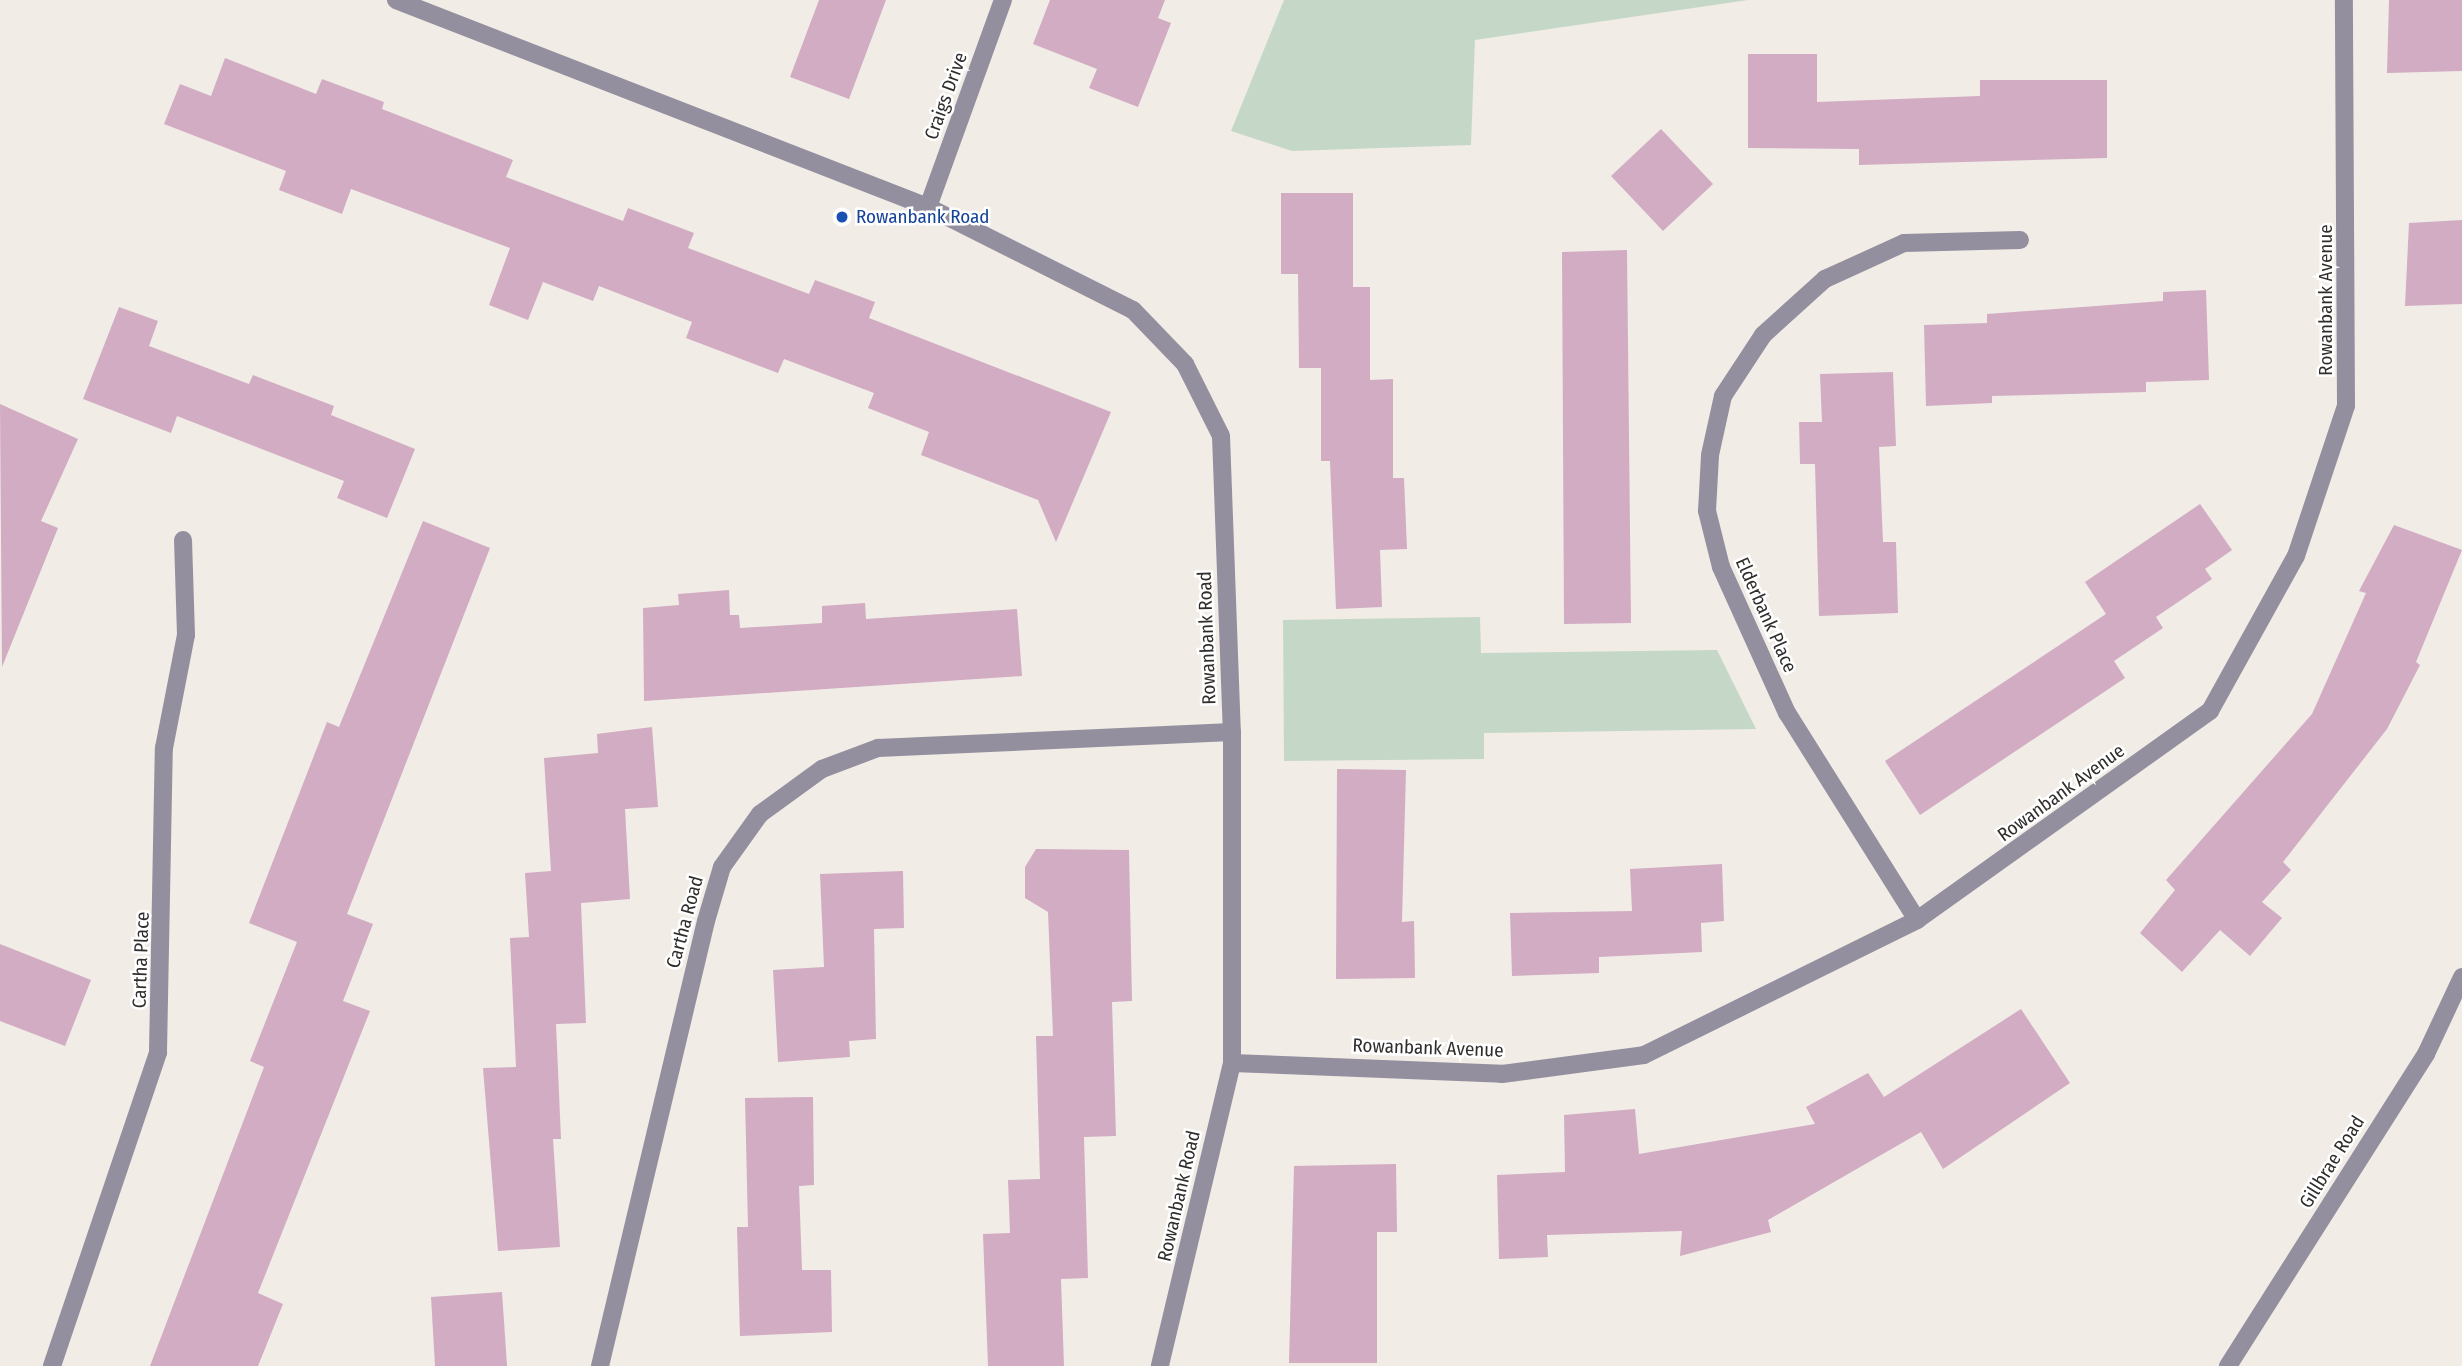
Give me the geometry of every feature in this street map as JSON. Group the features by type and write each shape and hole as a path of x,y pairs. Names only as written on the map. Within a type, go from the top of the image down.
{"street":[{"name":"Rowanbank Road","path":"396,0 928,207 1133,310 1185,364 1221,436 1232,732 1232,1063 1160,1366"},
{"name":"Craigs Drive","path":"928,207 1003,0"},
{"name":"Rowanbank Avenue","path":"1232,1063 1502,1074 1644,1055 1917,920 2210,711 2296,556 2346,406 2344,0"},
{"name":"Elderbank Place","path":"1917,920 1787,713 1726,579 1707,511 1710,455 1723,396 1763,335 1825,279 1904,243 2020,240"},
{"name":"Cartha Place","path":"52,1366 158,1052 164,748 186,635 183,540"},
{"name":"Cartha Road","path":"600,1366 712,899 722,867 760,814 822,769 878,748 1232,732"},
{"name":"Gillbrae Road","path":"2228,1366 2426,1054 2462,977"}],"green space":[{"path":"1284,0 1748,0 1475,40 1471,145 1292,151 1231,131"},
{"path":"1480,617 1481,653 1717,650 1756,729 1484,733 1484,759 1284,761 1283,620"}],"building":[{"path":"819,0 886,0 849,99 790,77"},
{"path":"1050,0 1165,0 1158,18 1171,23 1138,107 1089,88 1097,69 1033,44"},
{"path":"2389,0 2462,0 2462,71 2387,73"},
{"path":"1748,54 1817,54 1817,102 1980,96 1980,80 2107,80 2107,158 1859,165 1859,149 1748,148"},
{"path":"225,58 316,94 322,79 384,102 382,109 513,160 506,177 623,221 628,208 694,233 688,248 809,294 815,280 875,302 869,318 1111,412 1056,542 1038,500 921,455 929,432 868,408 874,393 784,359 778,373 686,338 692,322 599,286 593,301 543,282 528,320 489,305 510,248 351,189 342,214 279,190 286,171 164,124 180,84 211,96"},
{"path":"1661,129 1713,184 1663,231 1611,176"},
{"path":"1281,193 1353,193 1353,287 1370,287 1370,380 1393,379 1393,478 1404,478 1407,549 1380,550 1382,607 1336,609 1330,461 1321,461 1321,368 1299,368 1298,274 1281,274"},
{"path":"2462,220 2462,304 2405,306 2409,223"},
{"path":"1627,250 1631,623 1564,624 1562,252"},
{"path":"2206,290 2209,380 2146,382 2146,392 1992,396 1992,403 1926,406 1924,325 1987,323 1987,314 2163,301 2163,292"},
{"path":"119,307 158,321 149,346 249,384 253,375 334,406 331,415 415,449 387,518 337,498 344,481 177,416 171,433 83,399"},
{"path":"1893,372 1896,446 1879,447 1883,542 1896,542 1898,613 1819,616 1815,464 1800,464 1799,422 1822,422 1820,374"},
{"path":"0,404 78,439 41,521 58,528 2,667"},
{"path":"2200,504 2232,550 2205,569 2212,579 2156,617 2163,628 2114,661 2125,678 1920,815 1885,761 2106,614 2085,582"},
{"path":"423,521 490,548 347,914 373,924 343,1001 370,1011 258,1293 283,1304 258,1366 150,1366 264,1067 250,1061 297,942 249,923 327,722 339,727"},
{"path":"2394,525 2462,550 2416,662 2420,665 2387,729 2283,862 2291,870 2262,902 2282,918 2250,956 2220,930 2182,972 2140,933 2175,890 2166,880 2312,714 2366,593 2359,591"},
{"path":"729,590 730,615 739,615 740,628 822,623 822,606 865,603 866,619 1017,609 1022,676 644,701 643,608 679,605 678,594"},
{"path":"652,727 658,807 625,809 630,899 581,903 586,1023 556,1024 561,1139 553,1139 560,1247 498,1251 483,1068 516,1067 510,938 529,937 525,873 551,871 544,758 598,753 597,734"},
{"path":"1337,769 1406,770 1402,922 1414,921 1415,978 1336,979"},
{"path":"1036,849 1129,850 1132,1001 1112,1002 1116,1136 1084,1137 1088,1278 1061,1279 1064,1366 988,1366 983,1234 1010,1233 1008,1180 1040,1179 1036,1036 1053,1036 1048,912 1025,898 1025,867"},
{"path":"1722,864 1724,921 1701,923 1702,952 1599,957 1599,973 1512,976 1510,913 1632,911 1630,869"},
{"path":"903,871 904,928 874,929 876,1039 849,1041 850,1057 778,1062 773,970 824,967 820,874"},
{"path":"0,944 91,980 65,1046 0,1021"},
{"path":"2021,1009 2070,1083 1943,1169 1921,1132 1768,1220 1771,1232 1680,1256 1682,1231 1547,1235 1548,1257 1499,1259 1497,1175 1565,1172 1564,1115 1635,1109 1639,1154 1815,1124 1806,1107 1868,1073 1884,1097"},
{"path":"813,1097 814,1185 799,1186 802,1270 831,1270 832,1332 740,1336 737,1227 748,1227 745,1098"},
{"path":"1396,1164 1397,1232 1377,1232 1377,1363 1289,1363 1294,1166"},
{"path":"502,1292 507,1366 435,1366 431,1297"}],"place":[{"name":"Rowanbank Road","path":"842,217"}]}
